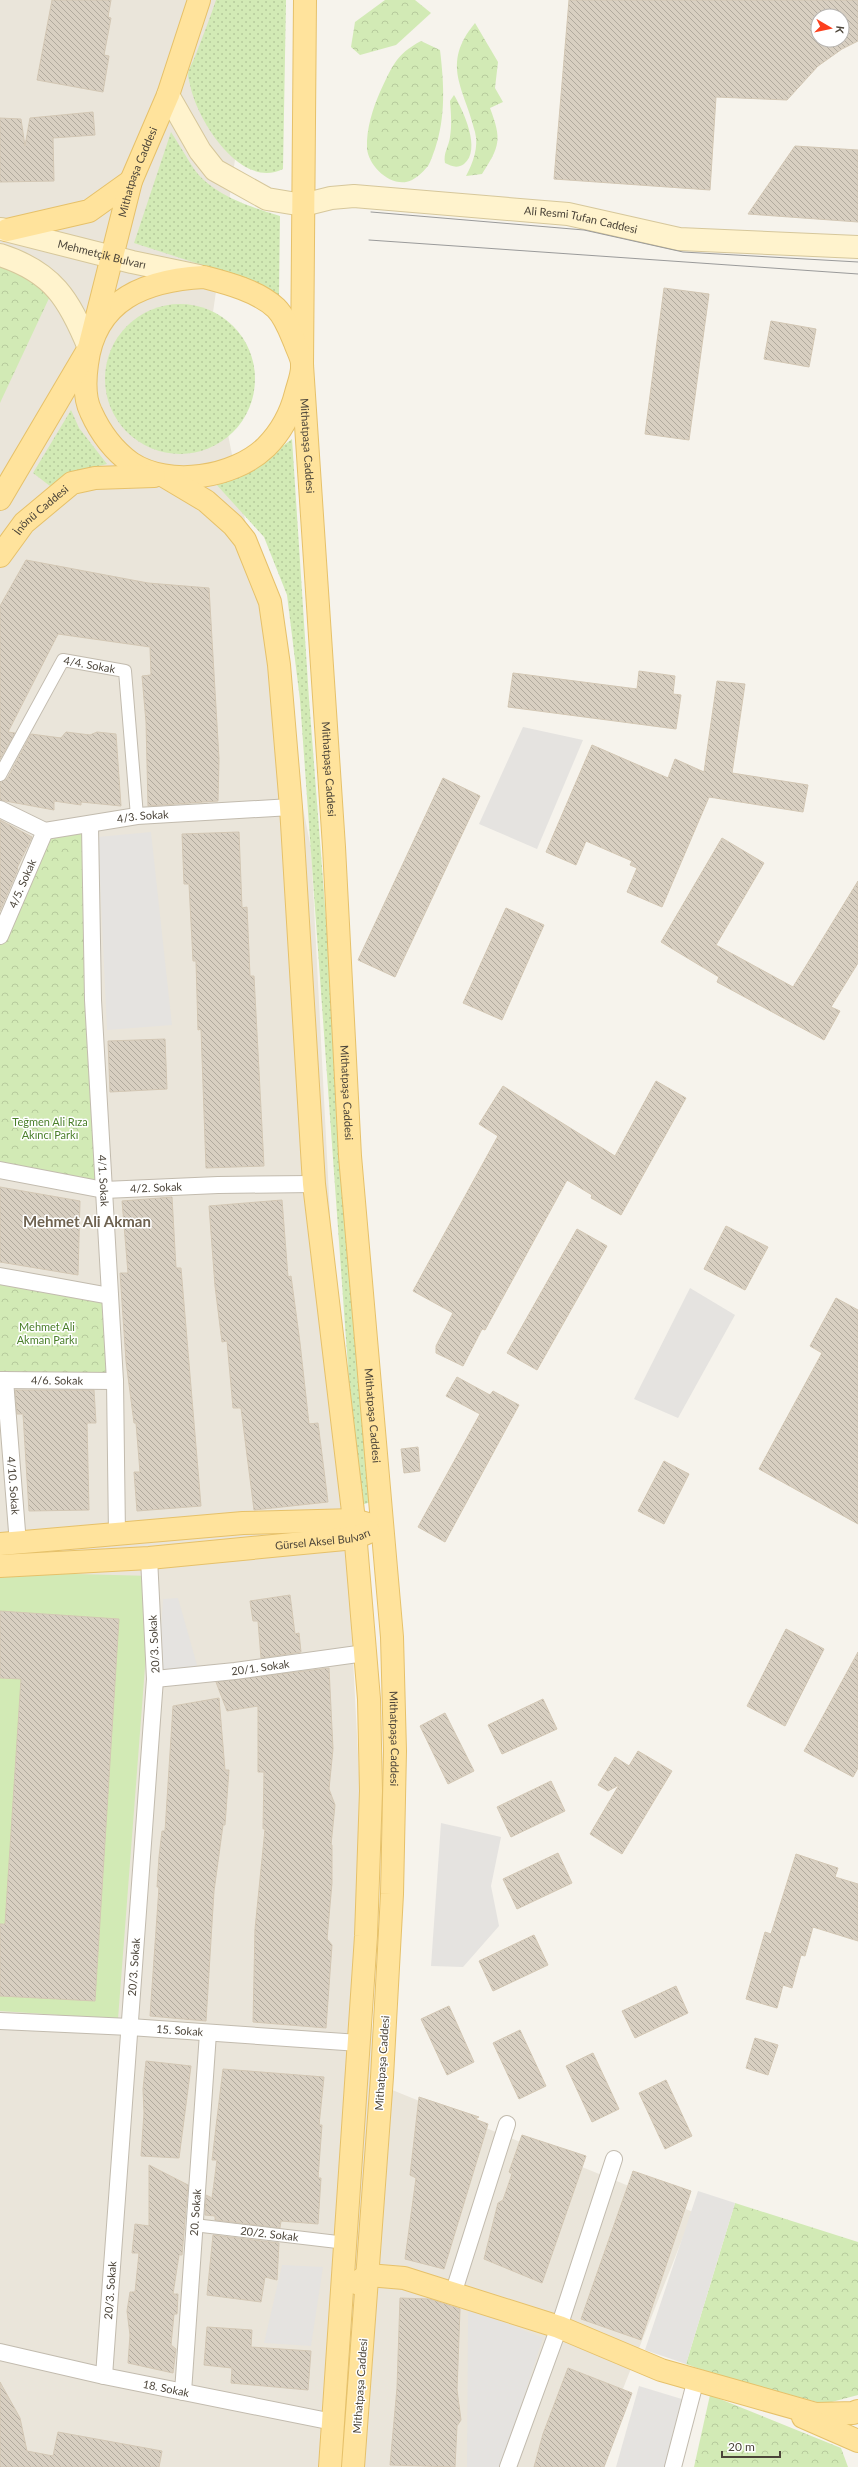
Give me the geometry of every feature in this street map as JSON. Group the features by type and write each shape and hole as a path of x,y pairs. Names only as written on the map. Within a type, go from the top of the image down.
{"main road":[{"name":"Mithatpaşa Caddesi","path":"89,348 131,181 168,95 199,0"},
{"path":"302,365 305,0"},
{"path":"168,95 200,151 215,170 266,200 303,205"},
{"path":"4,230 89,211 131,181"},
{"name":"Ali Resmi Tufan Caddesi","path":"303,205 330,198 354,196 568,214 679,239 858,247"},
{"name":"Mehmetçik Bulvarı","path":"4,230 111,257 204,277"},
{"path":"0,255 19,261 45,277 60,292 75,313 89,348 85,379 90,410 106,440 132,463 164,476 206,501 233,525 245,540 270,602 280,665 291,807 314,1184 354,1529 369,1699 371,1791 359,2043 330,2467"},
{"path":"0,499 89,348 102,322 121,300 146,286 174,279 204,277 255,296 276,308 290,329 302,365"},
{"name":"Mithatpaşa Caddesi","path":"302,365 334,847 350,1156 381,1527 392,1637 395,1759 392,1894 368,2275 353,2467"},
{"name":"İnönü Caddesi","path":"0,556 24,523 72,483 95,478 164,476 193,477 242,464 266,447 291,413 302,365"},
{"name":"Gürsel Aksel Bulvarı","path":"9,1544 243,1523 354,1529"},
{"name":"Gürsel Aksel Bulvarı","path":"0,1566 149,1558 354,1529 381,1527"},
{"path":"117,1535 149,1558"},
{"path":"342,2292 368,2275 404,2278 559,2327 661,2370 816,2414 853,2413 858,2411"},
{"path":"754,2396 858,2440"}],"street":[{"name":"4/4. Sokak","path":"0,776 63,660 125,671 137,816"},
{"name":"4/3. Sokak","path":"44,831 90,826 137,816 291,807"},
{"path":"0,809 44,831"},
{"name":"4/1. Sokak","path":"90,826 93,1000 114,1381 117,1535"},
{"name":"4/5. Sokak","path":"0,936 44,831"},
{"name":"4/2. Sokak","path":"0,1170 104,1190 218,1185 314,1184"},
{"path":"0,1276 110,1296"},
{"name":"4/6. Sokak","path":"2,1380 114,1381"},
{"name":"4/10. Sokak","path":"2,1380 9,1544"},
{"name":"20/3. Sokak","path":"104,2376 155,1679 149,1558"},
{"name":"20/1. Sokak","path":"155,1679 235,1671 365,1653"},
{"name":"15. Sokak","path":"0,2021 130,2027 359,2043"},
{"name":"20. Sokak","path":"183,2392 208,2033"},
{"path":"453,2294 507,2124"},
{"path":"508,2467 559,2327 614,2159"},
{"name":"20/2. Sokak","path":"194,2225 346,2243"},
{"name":"18. Sokak","path":"0,2352 104,2376 333,2422"},
{"path":"673,2467 696,2379"}],"shaded area":[{"path":"0,0 258,0 209,340 311,848 375,2083 693,2212 592,2467 0,2467"},
{"path":"523,727 583,740 537,849 479,824"},
{"path":"151,832 172,1025 107,1030 98,837"},
{"path":"690,1288 735,1315 678,1418 634,1399"},
{"path":"178,1598 199,1672 158,1675 163,1599"},
{"path":"441,1823 501,1837 491,1886 499,1926 463,1967 431,1966"},
{"path":"698,2191 735,2203 686,2364 645,2350"},
{"path":"282,2265 323,2267 311,2346 264,2343"},
{"path":"468,2308 543,2338 501,2467 467,2467"},
{"path":"639,2386 685,2400 666,2467 616,2467"}],"green space":[{"path":"216,0 286,0 283,169 267,173 252,170 238,162 224,149 213,134 196,103 188,74"},
{"path":"385,0 415,0 431,13 396,45 360,55 351,47 355,22"},
{"path":"475,23 498,62 495,88 503,102 490,108 494,119 497,136 496,149 493,156 482,174 466,176 475,155 476,138 471,117 461,90 457,65 459,52 465,38"},
{"path":"421,41 440,50 443,100 439,137 428,166 412,180 399,182 386,177 371,161 367,148 370,119 380,92 395,62 405,51"},
{"path":"454,95 466,120 471,140 469,158 464,164 456,167 445,163 445,153 451,133 450,101"},
{"path":"171,132 194,169 212,186 244,204 280,216 279,296 239,277 134,243"},
{"path":"0,263 27,275 51,294 0,403"},
{"path":"173,304 187,304 209,310 222,317 233,326 242,337 252,357 255,379 252,401 242,421 233,432 222,441 202,451 187,454 173,454 158,451 145,445 133,437 122,426 108,401 105,386 105,372 108,357 114,344 122,332 133,321 158,307"},
{"path":"71,410 79,428 107,464 71,473 50,486 33,473"},
{"path":"292,439 309,699 371,1502 358,1506 300,700 287,595 264,537 215,483 251,470"},
{"name":"Teğmen Ali Rıza Akıncı Parkı","path":"90,826 104,1190 0,1170 0,936 45,831"},
{"name":"Mehmet Ali Akman Parkı","path":"0,1276 110,1296 115,1381 0,1380"},
{"path":"0,1572 152,1576 118,2019 0,2011"},
{"path":"735,2203 858,2242 858,2395 824,2404 714,2374 686,2364"},
{"path":"710,2395 841,2448 848,2467 694,2467"}],"building":[{"path":"52,0 111,0 108,17 111,18 104,55 109,56 103,92 37,80"},
{"path":"569,0 858,0 858,41 850,45 850,8 810,8 810,48 844,48 818,66 787,100 716,97 710,190 554,179"},
{"path":"93,112 95,135 53,138 54,181 0,182 0,118 21,119 25,146 30,118"},
{"path":"795,146 858,150 858,222 748,214"},
{"path":"664,288 709,294 689,440 645,434"},
{"path":"771,321 816,329 809,367 764,359"},
{"path":"26,560 148,583 209,588 219,759 218,801 148,806 146,722 142,676 151,675 150,647 58,634 8,732 15,733 0,759 0,606"},
{"path":"639,671 675,676 673,694 681,695 676,729 508,707 513,673 637,689"},
{"path":"717,681 745,684 732,773 808,785 803,812 709,797 662,907 627,892 637,868 630,865 632,861 586,841 576,865 546,852 592,745 668,778 675,759 704,772"},
{"path":"66,732 90,735 97,732 116,734 121,806 81,802 81,805 54,801 54,810 0,800 0,782 7,779 31,734 61,738"},
{"path":"443,778 480,796 395,977 358,960"},
{"path":"0,820 32,837 17,868 18,869 0,911"},
{"path":"239,832 242,908 247,907 250,976 254,976 264,1166 206,1168 201,1029 198,1030 196,961 193,961 189,884 184,884 182,834"},
{"path":"722,838 764,863 716,945 793,987 858,881 858,963 831,1007 840,1011 824,1040 717,982 719,977 661,942"},
{"path":"506,908 544,925 502,1020 463,1003"},
{"path":"165,1039 167,1089 110,1092 108,1041"},
{"path":"656,1081 686,1098 621,1215 591,1198 592,1195 567,1180 485,1330 482,1329 463,1366 436,1353 436,1346 453,1313 413,1291 498,1136 479,1124 503,1086 615,1156"},
{"path":"0,1187 80,1201 78,1275 0,1262"},
{"path":"172,1197 176,1268 181,1268 201,1506 137,1511 134,1472 140,1472 136,1423 134,1423 126,1361 120,1273 128,1273 122,1201"},
{"path":"282,1200 288,1277 291,1276 309,1424 318,1423 328,1502 254,1510 241,1408 233,1408 227,1341 222,1342 215,1286 209,1206"},
{"path":"726,1226 768,1247 745,1290 704,1269"},
{"path":"577,1229 607,1246 537,1370 507,1353"},
{"path":"836,1298 858,1310 858,1524 759,1469 822,1353 810,1346"},
{"path":"457,1377 490,1395 493,1391 519,1405 445,1542 418,1527 480,1414 446,1396"},
{"path":"15,1390 94,1390 96,1423 87,1423 89,1510 29,1511 23,1414 17,1414"},
{"path":"418,1447 420,1471 404,1473 401,1449"},
{"path":"664,1461 689,1474 664,1524 638,1511"},
{"path":"290,1595 295,1634 299,1633 301,1652 261,1658 258,1621 253,1621 250,1601"},
{"path":"0,1611 119,1619 95,2001 0,1996 0,1924 5,1924 21,1679 0,1678"},
{"path":"786,1629 824,1649 785,1726 747,1706"},
{"path":"858,1652 858,1768 853,1777 804,1751"},
{"path":"329,1668 333,1749 329,1789 335,1805 331,1845 332,1883 327,1939 332,1945 326,2028 253,2022 255,1929 265,1829 263,1829 264,1772 258,1772 258,1706 227,1711 216,1682"},
{"path":"219,1698 225,1770 229,1770 225,1825 223,1825 214,1891 206,2021 150,2016 159,1887 157,1887 159,1857 162,1831 165,1831 173,1706"},
{"path":"543,1699 557,1729 502,1754 488,1725"},
{"path":"445,1713 474,1771 448,1784 420,1726"},
{"path":"638,1751 672,1771 622,1854 590,1834 619,1785 608,1791 598,1785 615,1757 629,1766"},
{"path":"551,1781 565,1811 511,1837 497,1807"},
{"path":"558,1853 572,1883 517,1909 503,1879"},
{"path":"796,1854 838,1868 835,1877 858,1884 858,1941 813,1927 805,1956 801,1955 792,1988 783,1985 777,2008 746,1999 765,1932 771,1934"},
{"path":"534,1935 548,1965 493,1991 479,1961"},
{"path":"676,1986 688,2013 635,2038 622,2011"},
{"path":"449,2006 474,2062 447,2075 421,2019"},
{"path":"520,2030 546,2086 519,2099 493,2043"},
{"path":"755,2038 778,2045 768,2075 746,2068"},
{"path":"593,2053 619,2109 592,2122 566,2066"},
{"path":"146,2061 191,2066 179,2158 141,2156 144,2113 143,2089"},
{"path":"223,2069 324,2077 319,2125 322,2125 318,2178 321,2178 318,2224 281,2221 280,2228 215,2220 215,2216 205,2215 206,2195 212,2198 217,2160 212,2160"},
{"path":"666,2080 692,2136 665,2149 639,2093"},
{"path":"419,2097 479,2117 475,2119 488,2124 444,2269 405,2259 416,2178 410,2175"},
{"path":"522,2135 586,2156 542,2283 484,2259 498,2203 503,2200 512,2174 509,2172"},
{"path":"149,2165 188,2185 182,2255 179,2255 173,2294 178,2294 177,2314 174,2314 171,2345 176,2349 173,2373 128,2363 130,2335 127,2311 130,2292 135,2292 139,2253 132,2253 135,2224 149,2226"},
{"path":"633,2171 691,2191 641,2340 581,2319"},
{"path":"213,2235 279,2243 277,2280 265,2277 261,2302 207,2295"},
{"path":"400,2298 430,2299 460,2309 457,2390 461,2420 457,2426 455,2467 390,2465 397,2388"},
{"path":"207,2327 252,2330 251,2347 311,2351 308,2390 231,2383 232,2368 204,2365"},
{"path":"568,2368 632,2393 604,2467 534,2467 543,2434"},
{"path":"0,2382 20,2418 27,2451 53,2456 58,2432 162,2451 159,2467 0,2467"}],"tram line":[{"path":"371,212 584,230 683,252 858,262"},
{"path":"369,240 858,274"}],"district":[{"name":"Mehmet Ali Akman","path":"87,1222"}]}
